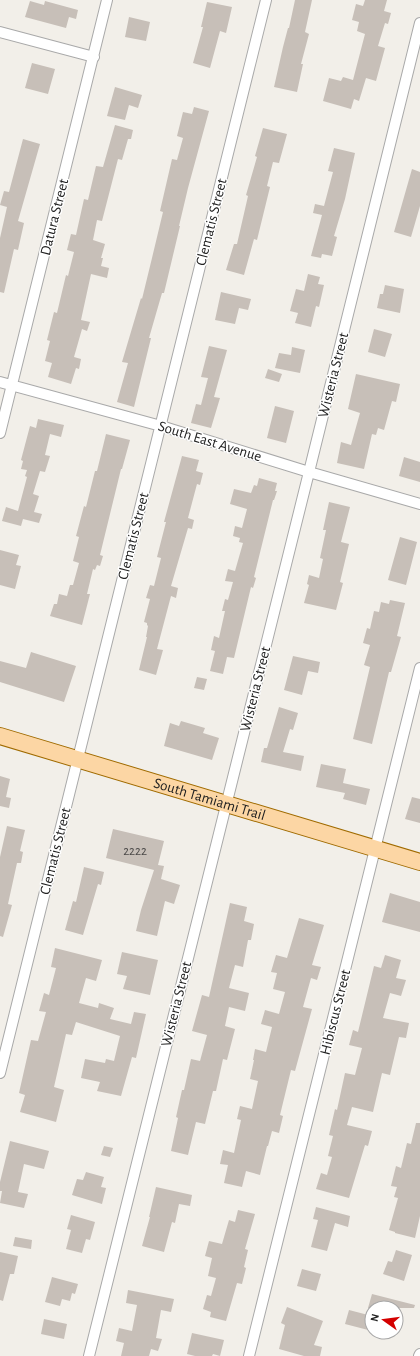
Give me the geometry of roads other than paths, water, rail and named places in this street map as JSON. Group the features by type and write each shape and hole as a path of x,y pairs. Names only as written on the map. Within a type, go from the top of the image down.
{"main road":[{"name":"South Tamiami Trail","path":"0,736 420,862"}],"street":[{"name":"Datura Street","path":"0,433 107,0"},
{"name":"Clematis Street","path":"0,1073 266,0"},
{"name":"Wisteria Street","path":"89,1356 310,472 420,23"},
{"path":"0,32 94,57"},
{"name":"South East Avenue","path":"0,382 160,426 420,504"},
{"name":"Hibiscus Street","path":"249,1356 420,668"}]}
